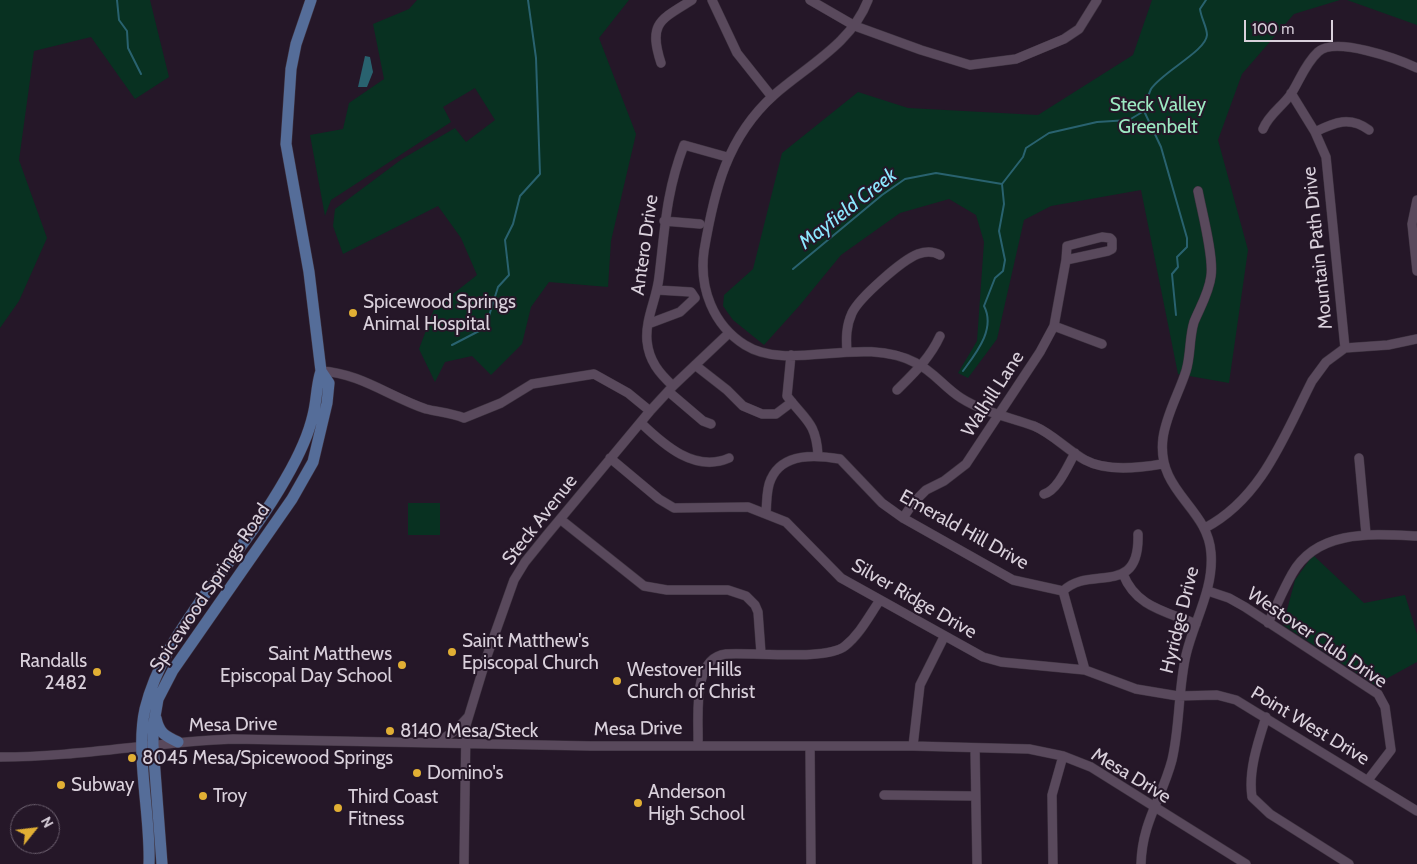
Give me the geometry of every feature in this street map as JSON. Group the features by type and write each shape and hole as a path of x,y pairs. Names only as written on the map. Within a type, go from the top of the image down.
{"main road":[{"name":"Spicewood Springs Road","path":"150,864 148,745 155,712 166,683 197,634 300,488 318,449 325,416 329,383 321,371 309,272 286,144 287,95 291,69 296,44 311,0"},
{"name":"Spicewood Springs Road","path":"162,864 145,711 152,684 171,644 290,471 310,427 316,400 316,384 321,371"},
{"path":"290,471 296,476 300,488"},
{"path":"193,611 196,616 191,627 197,634"},
{"path":"155,712 160,731 178,742"}],"street":[{"path":"661,63 655,40 658,25 692,0"},
{"path":"712,0 737,53 772,97"},
{"path":"810,0 855,26 959,63 970,65 1016,59 1073,34 1085,22 1097,0"},
{"path":"868,0 855,26 832,48 772,97 727,157 711,214 702,270 709,302 716,317 730,333 746,346 759,352 791,355 881,351 906,358 921,366 960,398 1000,415 1036,427 1086,460 1109,467 1162,464 1163,437 1187,369 1191,334 1207,294 1212,274 1198,191"},
{"path":"1263,129 1266,120 1291,93 1309,61 1319,50 1326,47 1347,47 1385,55 1417,68"},
{"name":"Mountain Path Drive","path":"1291,93 1316,132 1326,157 1345,348"},
{"path":"1316,132 1335,122 1344,121 1361,124 1369,130"},
{"name":"Antero Drive","path":"711,424 703,421 670,389 653,364 647,341 648,324 657,290 664,221 672,181 684,145 727,157"},
{"path":"1417,200 1412,224 1417,271"},
{"path":"664,221 700,224"},
{"name":"Walhill Lane","path":"903,518 912,503 926,490 944,481 966,464 1040,352 1054,326 1067,246 1102,237 1112,240 1112,249 1108,251 1066,260"},
{"path":"847,352 848,323 863,297 911,258 934,251 940,255"},
{"path":"648,324 680,312 695,298 691,292 657,290"},
{"path":"1054,326 1102,344"},
{"name":"Steck Avenue","path":"464,864 465,743 468,717 492,640 514,580 525,562 650,411 670,389 730,333"},
{"path":"897,390 921,366 935,347 940,336"},
{"path":"1205,528 1224,518 1266,472 1318,371 1335,354 1345,348 1388,345 1417,339"},
{"path":"791,355 787,389 788,396 806,416 811,425 818,455"},
{"path":"695,365 727,390 743,406 762,414 776,414 792,402"},
{"path":"321,371 354,376 427,409 445,411 464,418 501,403 532,384 594,374 628,393 650,411"},
{"path":"641,423 673,451 692,459 712,463 730,458"},
{"path":"1044,494 1049,493 1075,453"},
{"name":"Emerald Hill Drive","path":"766,514 768,489 771,478 777,469 795,459 818,455 845,462 882,503 903,518 1013,580 1063,592"},
{"name":"Silver Ridge Drive","path":"610,458 659,499 674,508 748,507 786,522 841,578 944,637 992,661 1085,670 1136,689 1178,696"},
{"path":"1359,458 1366,534"},
{"name":"Hyridge Drive","path":"1141,864 1145,828 1172,761 1178,696 1186,654 1208,591 1212,552 1205,528 1178,494 1162,464"},
{"path":"560,519 644,586 667,590 728,590 746,596 755,605 758,612 761,653"},
{"path":"1085,670 1063,592 1068,586 1083,579 1104,580 1123,574 1135,558 1138,534"},
{"path":"1268,623 1292,573 1305,557 1324,544 1366,534 1417,536"},
{"path":"1123,574 1128,587 1144,603 1196,624"},
{"name":"Westover Club Drive","path":"1208,591 1229,598 1372,690 1382,699 1391,750 1368,780"},
{"path":"698,744 701,680 705,669 718,655 761,653 816,655 843,648 855,636 880,600"},
{"path":"912,746 920,685 944,637"},
{"name":"Point West Drive","path":"1178,696 1217,695 1244,704 1417,811"},
{"path":"435,743 456,730 468,717"},
{"path":"1266,717 1258,741 1251,780 1252,797 1270,814 1349,864"},
{"name":"Mesa Drive","path":"0,757 46,756 178,742 233,739 591,746 698,744 1029,749 1063,756 1109,778 1153,808 1241,862"},
{"path":"810,746 811,864"},
{"path":"975,748 974,796 977,864"},
{"path":"1052,864 1052,795 1063,756"},
{"path":"884,795 974,796"}],"green space":[{"path":"0,0 150,0 169,77 135,99 91,37 34,51 19,160 47,238 19,301 0,328"},
{"path":"417,0 629,0 599,38 636,134 611,241 608,287 549,282 531,307 522,344 491,375 472,356 445,362 435,382 419,349 434,309 477,275 461,238 438,206 343,254 333,226 335,209 402,159 455,128 466,142 495,120 475,88 443,107 451,122 331,200 325,216 310,135 343,129 349,103 384,79 373,24 409,9"},
{"name":"Steck Valley Greenbelt","path":"1152,0 1340,0 1294,14 1242,74 1218,140 1248,250 1229,383 1178,374 1141,190 1051,206 1024,220 997,339 968,378 958,373 977,341 984,242 976,215 949,199 900,213 841,255 764,345 733,320 723,306 724,295 753,269 782,153 858,92 908,108 1038,115 1133,55"},
{"path":"1347,0 1417,0 1417,25"},
{"path":"408,503 440,503 440,535 408,535"},
{"path":"1313,555 1364,603 1405,595 1417,634 1417,662 1375,685 1283,625 1295,580"}],"water":[{"path":"365,56 370,57 373,72 367,87 358,87"}],"waterway":[{"path":"117,0 119,20 127,31 128,48 141,74"},
{"path":"452,345 479,331 489,316 498,287 509,275 505,240 513,224 520,196 540,174 536,58 528,0"},
{"name":"Mayfield Creek","path":"793,269 882,195 905,179 936,173 1002,184 1023,157 1026,148 1049,133 1097,122 1129,120 1144,111 1150,91 1157,82 1192,55 1205,41 1207,32 1200,9 1206,0"},
{"path":"1144,111 1161,147 1187,238 1187,247 1177,257 1178,267 1172,274 1176,315"},
{"path":"963,371 979,349 983,340 988,323 984,306 995,278 1003,271 1005,260 999,231 1004,204 1002,184"}],"place":[{"name":"Spicewood Springs Animal Hospital","path":"353,313"},
{"name":"Saint Matthew's Episcopal Church","path":"452,652"},
{"name":"Saint Matthews Episcopal Day School","path":"402,665"},
{"name":"Randalls 2482","path":"97,672"},
{"name":"Westover Hills Church of Christ","path":"617,681"},
{"name":"8140 Mesa/Steck","path":"390,731"},
{"name":"8045 Mesa/Spicewood Springs","path":"132,758"},
{"name":"Domino's","path":"417,773"},
{"name":"Subway","path":"61,785"},
{"name":"Troy","path":"203,796"},
{"name":"Anderson High School","path":"638,803"},
{"name":"Third Coast Fitness","path":"338,808"}]}
